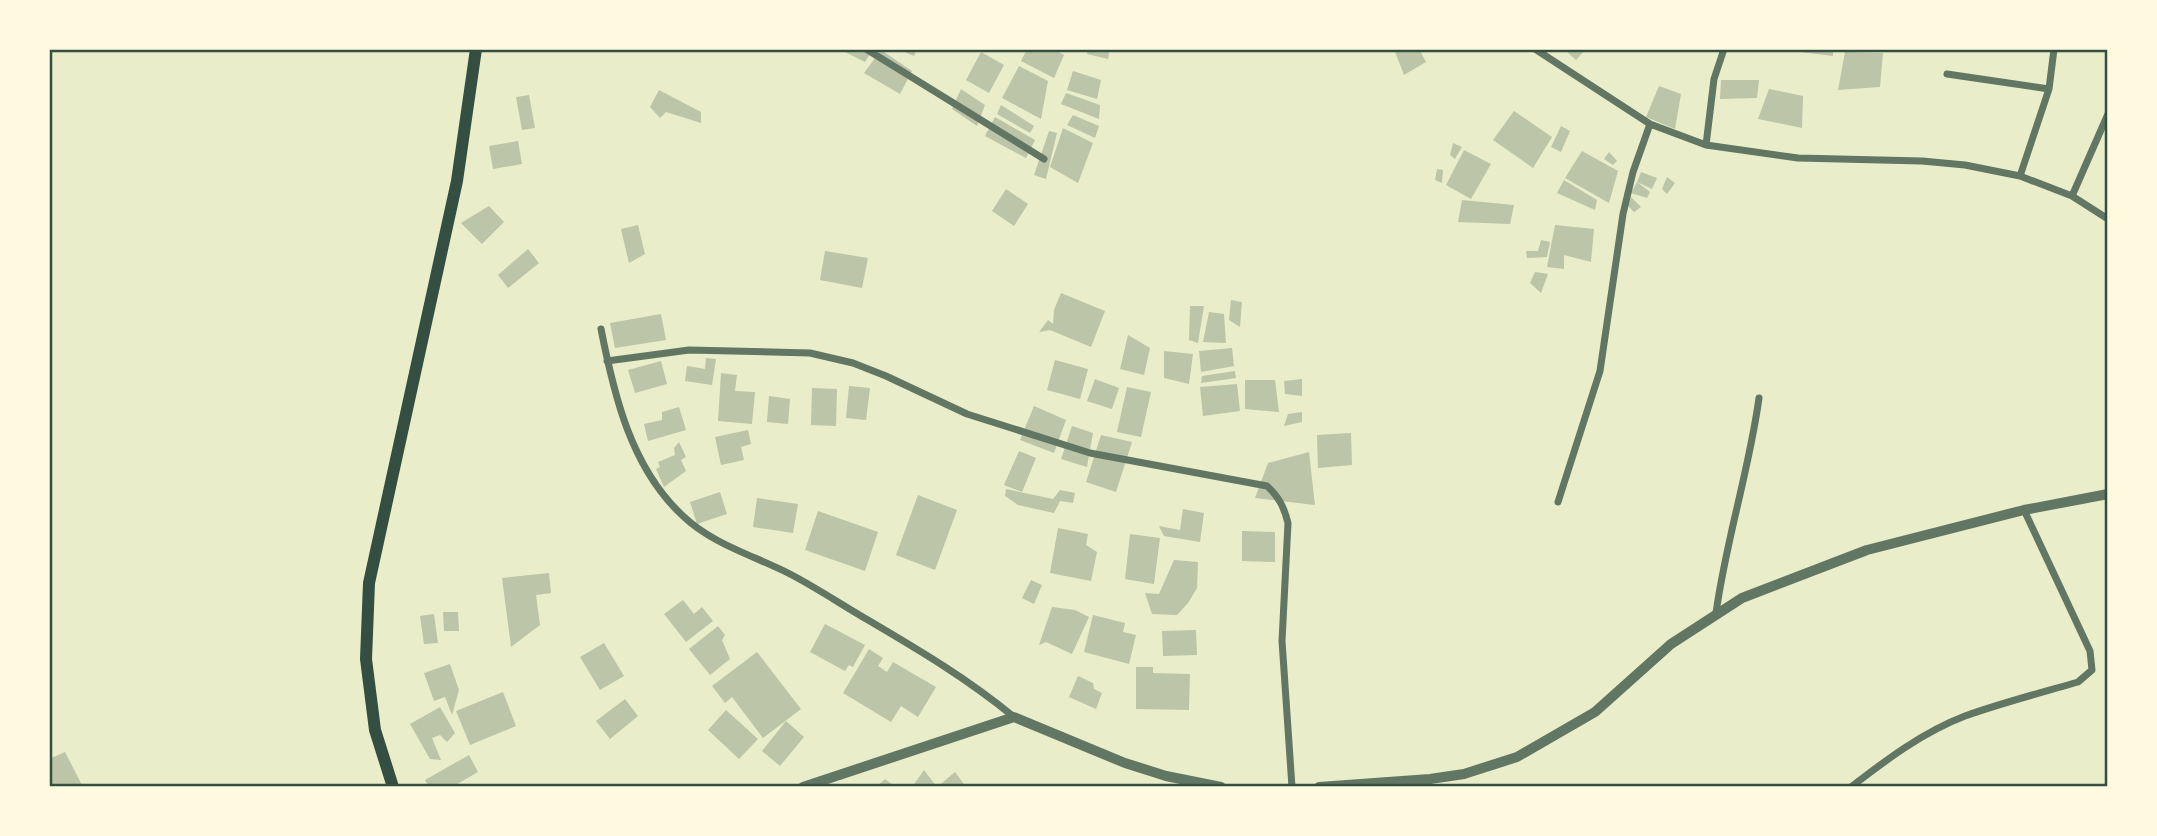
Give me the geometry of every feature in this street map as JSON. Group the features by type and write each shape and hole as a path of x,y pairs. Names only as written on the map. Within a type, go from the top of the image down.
{"main road":[{"path":"393,787 375,730 366,659 369,583 457,181 477,49"}],"street":[{"path":"866,49 1044,159"},
{"path":"1535,49 1650,124 1706,145 1798,158 1922,161 1965,165 2020,176 2072,196 2108,219"},
{"path":"1706,145 1714,79 1724,51 1714,49"},
{"path":"2020,176 2049,89 2054,49"},
{"path":"1948,74 2049,89"},
{"path":"2072,196 2108,114"},
{"path":"1558,502 1600,371 1623,214 1633,172 1650,124"},
{"path":"601,329 621,416 637,450 660,490 683,516 707,535 790,575 941,662 979,688 1014,717 1135,766 1166,776 1222,787"},
{"path":"607,361 689,350 810,353 853,363 967,414 1090,453 1267,486 1276,494 1284,508 1288,523 1282,641 1292,787"},
{"path":"1716,613 1720,580 1753,444 1759,398"},
{"path":"1319,787 1433,783 1517,757 1595,712 1671,644 1742,598 1867,550 2024,510 2108,494"},
{"path":"1851,787 1928,733 1964,716 2078,682 2092,670 2090,652 2024,510"},
{"path":"803,787 1014,717"}],"building":[{"path":"839,49 873,49 865,62"},
{"path":"897,49 917,49 914,56"},
{"path":"1027,49 1054,49 1064,55 1054,78 1021,61"},
{"path":"1088,49 1110,49 1108,59 1087,54"},
{"path":"1394,49 1419,49 1426,62 1404,75"},
{"path":"1564,49 1586,49 1576,60"},
{"path":"1801,49 1833,49 1833,56 1800,52"},
{"path":"881,50 912,71 900,94 864,73"},
{"path":"981,52 1004,65 989,93 966,80"},
{"path":"1845,52 1883,53 1880,87 1838,90"},
{"path":"1019,66 1048,81 1041,119 1002,98"},
{"path":"1073,71 1101,80 1097,99 1067,90"},
{"path":"1721,80 1759,80 1757,98 1720,99"},
{"path":"1659,86 1681,94 1675,129 1646,117"},
{"path":"961,89 985,105 977,126 952,109"},
{"path":"1769,89 1803,96 1802,128 1758,119"},
{"path":"659,90 701,112 701,123 666,112 660,118 650,107"},
{"path":"1066,93 1100,105 1099,119 1061,104"},
{"path":"529,95 535,128 522,130 516,97"},
{"path":"1001,105 1034,126 1030,133 997,114"},
{"path":"1514,111 1552,137 1533,168 1493,140"},
{"path":"1073,115 1099,126 1095,138 1067,125"},
{"path":"995,117 1035,140 1026,158 985,136"},
{"path":"1561,126 1570,131 1561,152 1551,147"},
{"path":"1063,128 1093,143 1078,183 1050,167"},
{"path":"1049,131 1057,133 1046,179 1034,175"},
{"path":"518,141 522,164 493,169 489,146"},
{"path":"1453,143 1462,147 1455,159 1450,155"},
{"path":"1464,150 1491,164 1471,199 1446,185"},
{"path":"1582,151 1618,171 1609,203 1565,178"},
{"path":"1609,152 1617,161 1613,165 1604,159"},
{"path":"1437,169 1443,170 1442,183 1435,180"},
{"path":"1641,172 1657,178 1652,189 1637,182"},
{"path":"1667,177 1675,183 1667,194 1662,189"},
{"path":"1564,180 1597,200 1595,210 1557,193"},
{"path":"1637,182 1650,192 1647,198 1631,193"},
{"path":"1006,189 1028,204 1014,226 992,211"},
{"path":"1631,197 1641,207 1634,212 1628,206"},
{"path":"1462,200 1514,205 1510,224 1458,222"},
{"path":"489,206 504,222 482,244 461,223"},
{"path":"638,225 645,254 629,263 621,229"},
{"path":"1555,225 1594,229 1591,262 1564,255 1564,269 1547,267"},
{"path":"1541,240 1550,242 1547,257 1527,258 1526,251 1538,251"},
{"path":"528,249 539,263 508,288 498,275"},
{"path":"825,251 868,258 862,288 820,280"},
{"path":"1535,272 1548,274 1541,293 1530,283"},
{"path":"1061,293 1105,311 1091,347 1050,330 1039,332 1048,320 1053,324 1054,310"},
{"path":"1231,300 1242,302 1240,327 1229,320"},
{"path":"1190,306 1204,306 1198,343 1189,340"},
{"path":"1209,312 1224,314 1226,343 1203,342"},
{"path":"661,314 666,340 615,348 610,323"},
{"path":"1128,335 1150,348 1144,375 1120,369"},
{"path":"1232,348 1234,366 1201,372 1199,351"},
{"path":"1164,351 1193,354 1189,384 1164,378"},
{"path":"706,358 716,359 712,385 685,381 687,366 705,369"},
{"path":"1055,360 1088,369 1080,399 1047,390"},
{"path":"661,361 667,384 635,393 628,370"},
{"path":"1235,371 1236,378 1201,383 1202,376"},
{"path":"721,373 737,375 735,391 755,392 752,424 718,421"},
{"path":"1095,379 1119,388 1112,409 1087,401"},
{"path":"1302,379 1302,396 1285,394 1284,381"},
{"path":"1245,380 1275,380 1279,412 1245,409"},
{"path":"1237,384 1240,411 1203,416 1200,387"},
{"path":"849,386 870,388 866,420 846,418"},
{"path":"1127,387 1151,392 1141,437 1117,432"},
{"path":"812,388 837,389 836,426 811,425"},
{"path":"769,396 790,399 788,424 767,422"},
{"path":"1034,406 1066,420 1054,453 1020,440"},
{"path":"679,407 686,430 648,441 644,424 662,420 662,412"},
{"path":"1302,412 1302,422 1284,426 1288,414"},
{"path":"1072,426 1093,433 1087,467 1061,459"},
{"path":"748,430 751,444 741,447 744,460 721,465 715,437"},
{"path":"1351,433 1352,465 1318,468 1317,435"},
{"path":"1101,435 1132,442 1116,492 1086,482"},
{"path":"679,442 686,457 681,460 686,471 664,487 656,469 660,467 658,462 675,455 674,448"},
{"path":"1019,451 1036,458 1022,492 1004,485"},
{"path":"1309,452 1315,505 1255,498 1268,463"},
{"path":"1006,489 1053,499 1060,490 1075,493 1073,503 1060,501 1054,513 1018,505 1005,496"},
{"path":"720,492 727,514 697,524 690,502"},
{"path":"918,495 957,510 935,570 896,555"},
{"path":"757,498 798,504 793,533 753,527"},
{"path":"1183,509 1204,513 1200,542 1164,536 1159,526 1180,530"},
{"path":"818,511 878,532 865,571 805,550"},
{"path":"1058,528 1088,534 1086,545 1097,552 1091,581 1050,573"},
{"path":"1242,531 1275,532 1275,562 1242,561"},
{"path":"1130,534 1160,538 1154,584 1125,579"},
{"path":"1174,560 1198,562 1197,588 1177,615 1152,614 1145,593 1159,594"},
{"path":"549,573 551,593 536,595 540,625 511,647 502,578"},
{"path":"1031,580 1042,585 1034,604 1022,598"},
{"path":"683,600 694,614 702,607 713,621 686,642 664,614"},
{"path":"1052,607 1075,610 1089,617 1072,654 1046,642 1039,645"},
{"path":"443,612 458,612 459,631 444,631"},
{"path":"434,614 438,643 424,644 420,616"},
{"path":"1093,615 1125,623 1123,632 1136,635 1129,664 1084,652"},
{"path":"825,624 865,645 853,667 849,665 845,671 810,652"},
{"path":"718,626 725,635 722,640 730,659 710,675 689,649"},
{"path":"1196,630 1197,655 1163,656 1162,631"},
{"path":"604,643 624,676 600,690 580,657"},
{"path":"869,649 883,658 878,666 887,672 893,662 936,687 918,717 901,706 891,722 843,693"},
{"path":"757,652 801,709 763,738 732,697 725,703 712,686"},
{"path":"450,664 459,690 452,715 445,697 434,701 424,673"},
{"path":"1136,667 1153,667 1153,673 1190,674 1189,710 1136,709"},
{"path":"1078,676 1093,683 1094,689 1102,693 1096,709 1069,697"},
{"path":"503,692 516,726 470,745 456,711"},
{"path":"625,699 638,716 610,739 596,721"},
{"path":"440,707 455,733 447,742 440,735 432,738 441,760 430,759 410,724"},
{"path":"726,710 758,739 739,759 708,730"},
{"path":"786,721 804,737 780,766 762,751"},
{"path":"65,752 83,787 49,787 49,759"},
{"path":"469,755 478,772 452,787 429,787 425,780"},
{"path":"924,770 937,787 912,787"},
{"path":"955,772 966,787 937,787"},
{"path":"885,779 896,787 876,787"}]}
